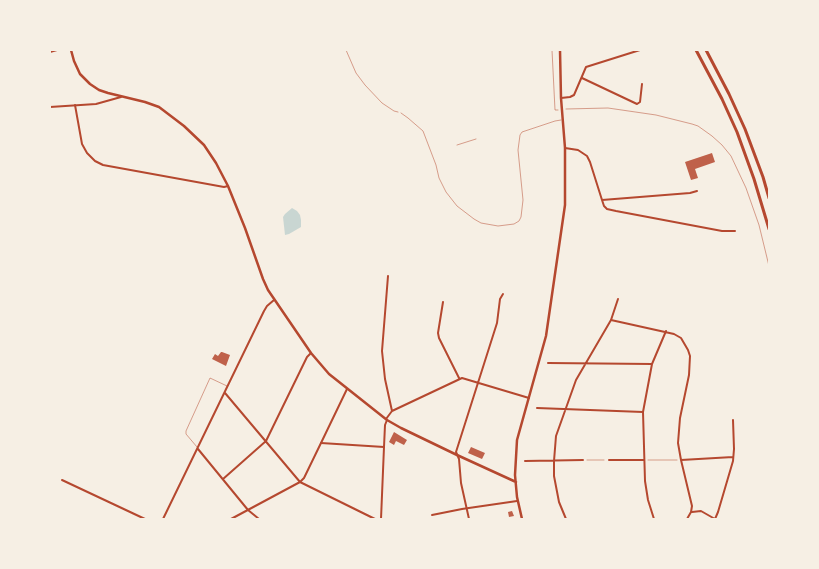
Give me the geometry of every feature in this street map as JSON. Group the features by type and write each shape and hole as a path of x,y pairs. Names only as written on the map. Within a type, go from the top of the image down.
{"highway":[{"path":"696,50 737,132 769,229"},
{"path":"706,50 729,94 744,129 763,177 769,198"}],"main road":[{"path":"70,50 77,68 88,83 99,90 155,105 186,128 208,151 228,186 263,279 274,300 311,353 329,374 386,420 516,482"},
{"path":"522,519 517,502 517,440 546,336 565,205 565,148 560,50"}],"street":[{"path":"50,52 57,50"},
{"path":"561,98 574,95 586,67 640,50"},
{"path":"582,78 638,104 640,102 642,84"},
{"path":"50,107 102,103 121,97"},
{"path":"75,105 82,144 87,153 103,165 224,187 228,186"},
{"path":"565,148 578,150 587,156 606,208 616,212 722,231 735,231"},
{"path":"602,200 682,194 697,191"},
{"path":"388,276 382,351 385,379 392,412"},
{"path":"468,519 456,452 497,323 500,299 503,294"},
{"path":"566,519 555,486 556,436 576,380 611,320 618,299"},
{"path":"163,519 266,308 274,300"},
{"path":"443,302 438,333 439,338 459,378"},
{"path":"611,320 666,331 681,338 687,347 690,356 689,375 678,443 692,506 687,519"},
{"path":"654,519 645,481 643,412 652,364 666,331"},
{"path":"224,479 266,441 307,357 311,353"},
{"path":"548,363 652,364"},
{"path":"381,519 385,425 392,412 459,378 529,398"},
{"path":"231,519 300,482 304,478 348,389"},
{"path":"225,393 300,482 375,519"},
{"path":"537,408 643,412"},
{"path":"691,512 702,512 715,519 734,457 733,420"},
{"path":"321,444 384,447"},
{"path":"198,449 248,510 259,519"},
{"path":"681,460 734,457"},
{"path":"525,461 583,460"},
{"path":"609,460 644,460"},
{"path":"62,480 145,519"},
{"path":"432,515 517,502"}],"lane":[{"path":"401,113 423,131 439,178 446,192 457,206 481,223 498,226 520,221 522,214 523,200 518,150 520,135 522,132 563,120"},
{"path":"198,449 186,434 186,431 210,378 228,387"}],"path":[{"path":"346,50 356,73 365,85 382,103 401,113"},
{"path":"552,50 555,110 598,108 633,111 698,126 722,145 731,156 746,188 759,225 769,266"},
{"path":"457,145 476,139"},
{"path":"583,460 609,460"},
{"path":"644,460 681,460"}],"shaded area":[{"path":"292,208 300,215 301,227 285,235 283,217"}],"building":[{"path":"712,153 715,162 695,169 698,178 691,180 685,162"},
{"path":"221,352 230,355 226,366 212,359 215,354 218,356"},
{"path":"394,432 407,440 404,445 396,441 394,445 389,442"},
{"path":"471,447 485,453 482,459 468,453"},
{"path":"512,511 514,516 509,517 508,512"}]}
